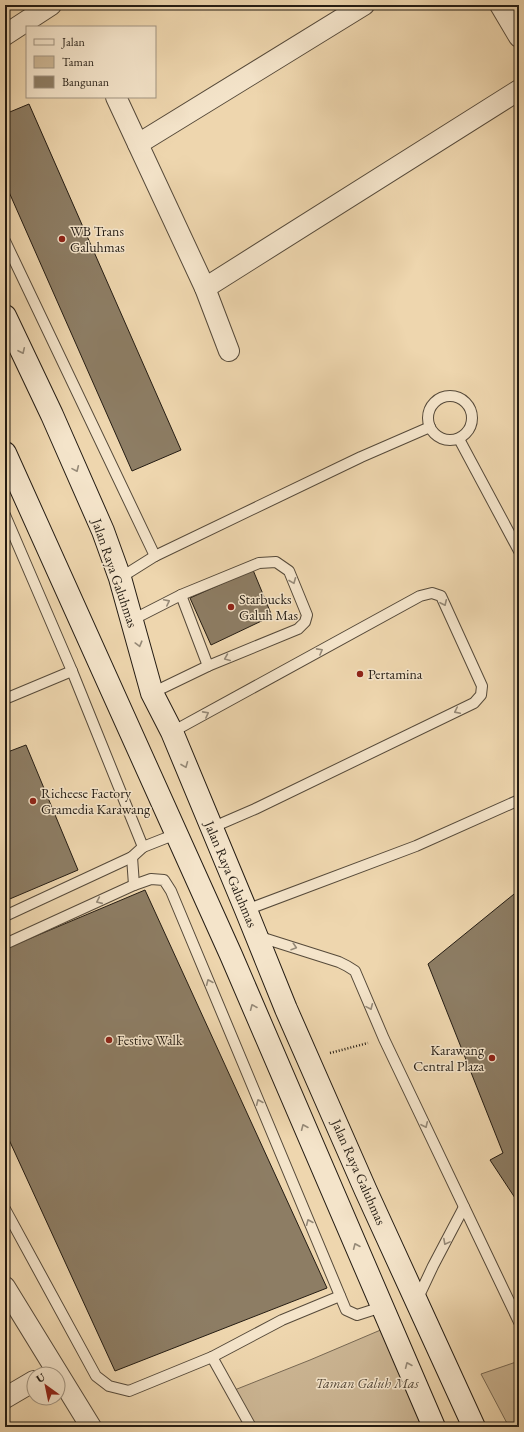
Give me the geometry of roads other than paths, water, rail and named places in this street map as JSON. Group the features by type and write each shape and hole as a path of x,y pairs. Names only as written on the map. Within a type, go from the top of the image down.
{"main road":[{"name":"Jalan Raya Galuhmas","path":"5,316 52,415 103,531 120,578 152,693 172,732 286,1009 366,1191 474,1427"},
{"path":"5,453 231,955 434,1427"}],"street":[{"path":"5,35 51,5"},
{"path":"138,144 364,5"},
{"path":"500,5 519,37"},
{"path":"205,288 519,90"},
{"path":"116,98 205,288 229,351"},
{"path":"5,1287 48,1366"},
{"path":"5,1398 26,1386"},
{"path":"66,1393 91,1427"}],"lane":[{"path":"5,241 155,556"},
{"path":"450,396 458,398 466,402 471,410 471,427 466,434 459,439 442,439 435,434 430,427 428,419 430,410 434,403 442,398 450,396"},
{"path":"120,578 155,556 361,457 430,427"},
{"path":"459,439 519,551"},
{"path":"5,515 72,671 143,847"},
{"path":"132,620 181,595 259,562 276,562 289,571 307,615 305,622 298,629 208,666 152,693"},
{"path":"172,732 420,596 432,593 441,596 482,686 481,695 474,704 255,809 211,828"},
{"path":"181,595 208,666"},
{"path":"5,699 72,671"},
{"path":"246,910 416,846 519,800"},
{"path":"5,916 132,857 143,847 176,834"},
{"path":"132,857 134,885"},
{"path":"5,944 134,885 151,879 164,880 171,891 346,1310 357,1315 382,1307"},
{"path":"257,936 339,962 355,972 384,1039 519,1322"},
{"path":"417,1300 464,1207"},
{"path":"5,1209 96,1376 109,1386 129,1391 212,1357 282,1320 340,1296"},
{"path":"212,1357 251,1427"}],"place":[{"name":"WB Trans Galuhmas","path":"62,239"},
{"name":"Starbucks Galuh Mas","path":"231,607"},
{"name":"Pertamina","path":"360,674"},
{"name":"Richeese Factory Gramedia Karawang","path":"33,801"},
{"name":"Festive Walk","path":"109,1040"},
{"name":"Karawang Central Plaza","path":"492,1058"}],"park label":[{"name":"Taman Galuh Mas","path":"367,1383"}]}
